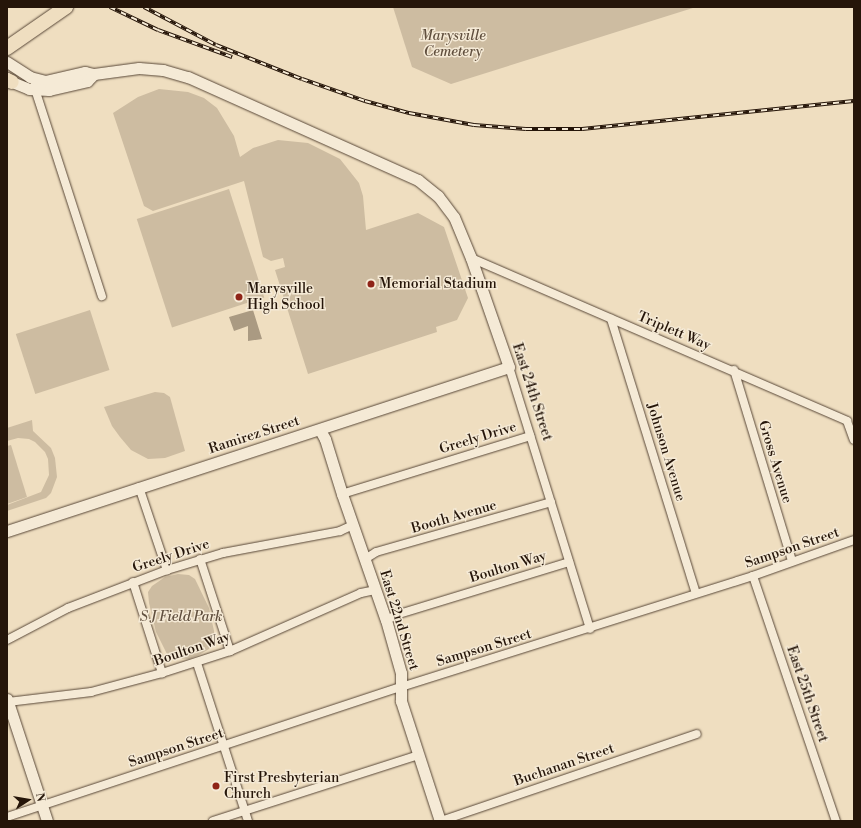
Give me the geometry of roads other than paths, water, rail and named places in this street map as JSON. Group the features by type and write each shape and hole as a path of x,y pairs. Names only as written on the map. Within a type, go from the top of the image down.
{"highway":[{"path":"7,48 66,7"}],"street":[{"path":"7,62 30,78 45,81 85,72 94,74"},
{"name":"East 24th Street","path":"94,74 118,70 151,68 188,77 418,180 438,196 454,216 471,258 509,367 590,629"},
{"path":"9,80 35,90 66,87 87,81 94,74"},
{"path":"30,78 102,296"},
{"name":"Triplett Way","path":"471,258 611,319 734,370 847,421 854,440"},
{"name":"Johnson Avenue","path":"611,319 696,593"},
{"name":"Ramirez Street","path":"7,530 320,430 509,367"},
{"name":"Gross Avenue","path":"734,370 792,561"},
{"name":"East 22nd Street","path":"320,430 325,438 342,494 386,620 401,673 401,701 440,821"},
{"name":"Greely Drive","path":"342,494 530,436"},
{"path":"138,487 167,570"},
{"name":"Booth Avenue","path":"365,559 376,552 551,502"},
{"name":"Greely Drive","path":"7,640 68,608 133,582 200,559 223,553 340,531 353,525"},
{"name":"Sampson Street","path":"7,817 401,687 590,629 696,593 752,576 854,540"},
{"path":"200,559 230,651"},
{"name":"Boulton Way","path":"386,620 399,614 569,562"},
{"name":"East 25th Street","path":"752,576 836,821"},
{"path":"133,582 162,673"},
{"name":"Boulton Way","path":"8,700 77,694 197,663 230,651 361,593 375,590"},
{"path":"197,663 248,821"},
{"path":"8,700 48,821"},
{"name":"Buchanan Street","path":"440,821 696,734"},
{"path":"213,821 419,755"}],"railway":[{"path":"110,7 158,30 232,57"},
{"path":"144,7 216,45 302,79 365,101 409,113 474,125 526,129 582,129 854,101"}],"place":[{"name":"Memorial Stadium","path":"371,284"},
{"name":"Marysville High School","path":"239,297"},
{"name":"First Presbyterian Church","path":"216,786"}],"park label":[{"name":"Marysville Cemetery","path":"453,44"},
{"name":"S J Field Park","path":"181,617"}]}
